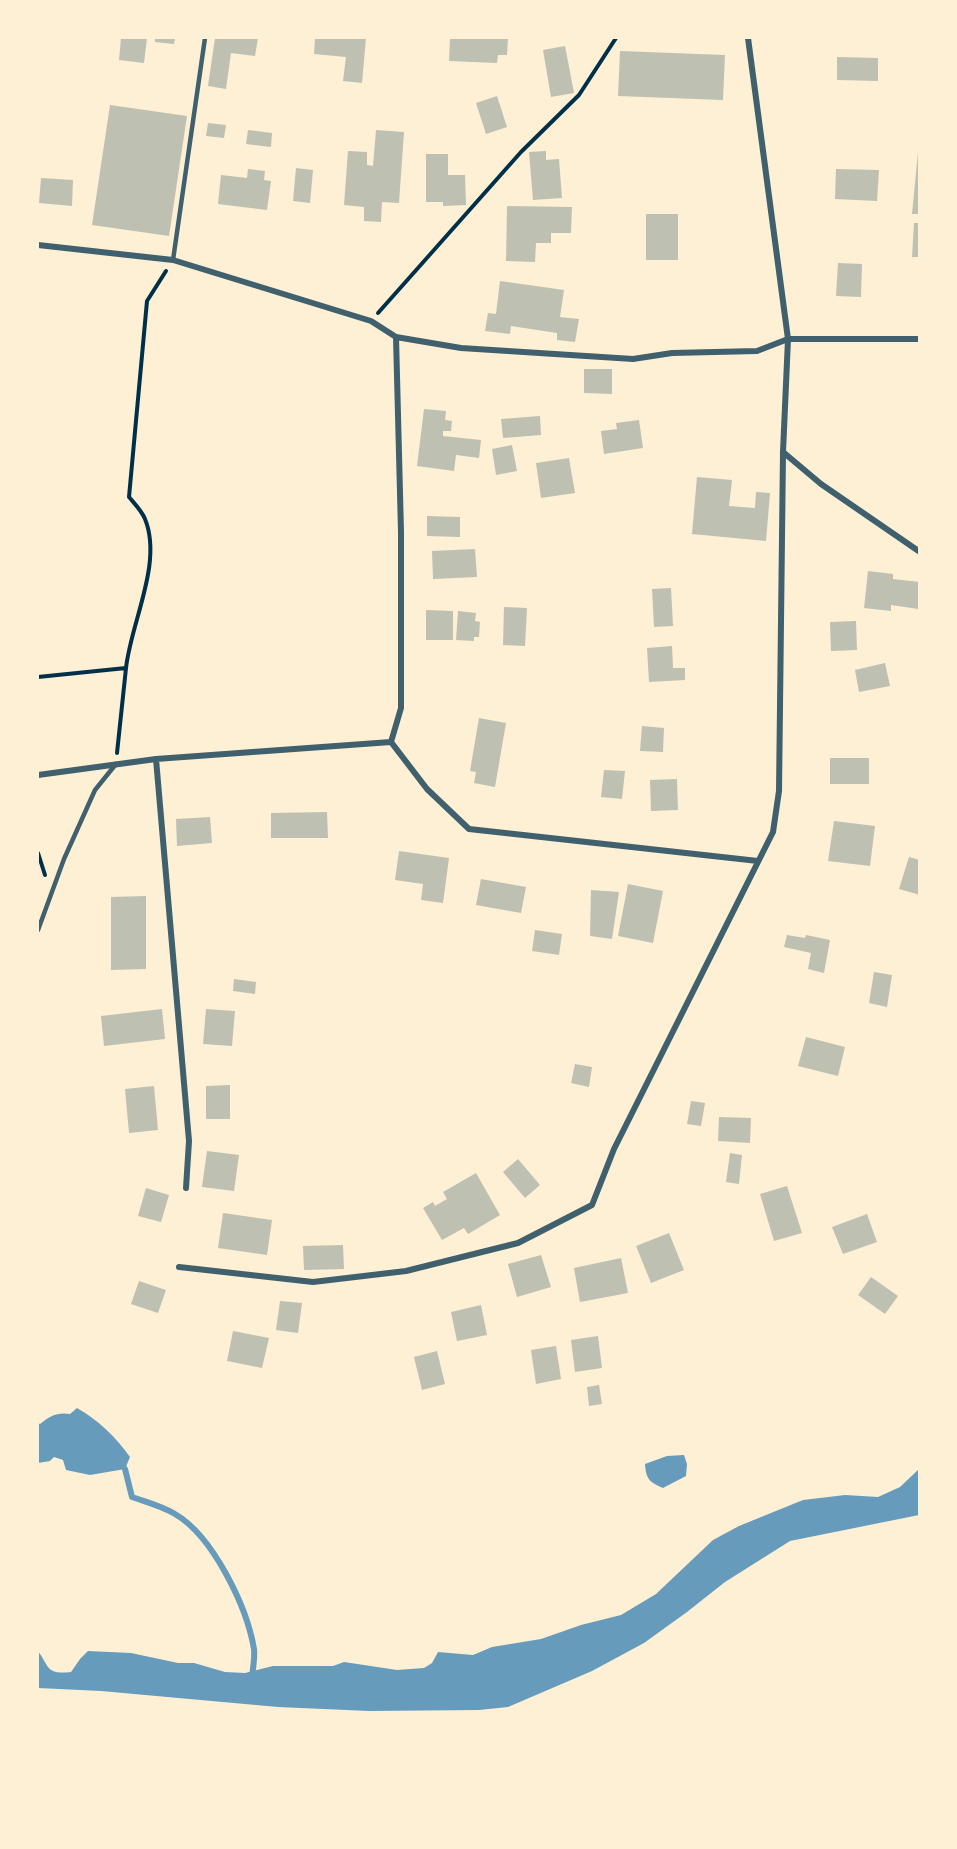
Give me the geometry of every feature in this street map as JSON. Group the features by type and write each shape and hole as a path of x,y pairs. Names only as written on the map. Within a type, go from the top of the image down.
{"street":[{"path":"179,1267 313,1282 406,1271 518,1243 592,1204 614,1149 773,832 779,791 783,452 788,339 748,38"},
{"path":"38,245 173,260 371,321 396,337 461,348 633,359 672,353 757,351 788,339 920,339"},
{"path":"391,742 401,708 396,337"},
{"path":"783,452 821,484 920,552"},
{"path":"38,775 156,759 391,742"},
{"path":"391,742 427,789 469,829 758,861"},
{"path":"156,759 189,1141 186,1188"}],"lane":[{"path":"173,260 205,38"},
{"path":"38,930 64,859 95,790 116,764"}],"path":[{"path":"371,321 521,152 579,95 616,38"},
{"path":"116,764 128,649 149,563 151,539 145,517 129,497 147,301 173,260"},
{"path":"38,677 126,668"}],"water":[{"path":"77,1408 99,1423 125,1450 130,1457 125,1469 90,1475 66,1470 63,1460 54,1457 50,1461 38,1463 38,1423 57,1414 70,1414"},
{"path":"684,1455 687,1464 686,1476 663,1488 652,1482 646,1474 645,1464 667,1456"},
{"path":"919,1469 919,1515 790,1541 725,1582 644,1643 592,1671 508,1707 479,1710 369,1711 278,1707 101,1691 38,1688 38,1651 52,1671 63,1673 71,1672 88,1651 131,1653 178,1663 194,1663 225,1672 245,1673 273,1666 333,1666 344,1662 397,1670 424,1668 432,1663 438,1652 473,1655 492,1647 541,1639 581,1625 621,1615 656,1594 713,1540 739,1526 803,1500 845,1495 878,1497 900,1487"}],"building":[{"path":"121,38 147,38 144,63 119,60"},
{"path":"155,38 175,38 174,44 155,42"},
{"path":"215,38 258,38 255,56 231,53 226,89 208,86"},
{"path":"315,38 366,38 362,83 343,81 346,57 314,54"},
{"path":"450,38 508,38 507,55 498,55 497,63 449,61"},
{"path":"565,46 574,93 551,97 543,50"},
{"path":"620,51 725,55 723,100 618,96"},
{"path":"837,57 878,58 878,81 837,80"},
{"path":"497,96 507,127 486,134 476,103"},
{"path":"110,105 187,116 169,236 92,225"},
{"path":"208,123 226,125 224,138 206,136"},
{"path":"248,130 272,133 271,147 246,144"},
{"path":"376,130 404,132 399,203 382,202 381,222 364,221 364,207 344,205 348,151 367,152 367,165 373,166"},
{"path":"546,151 546,160 559,159 562,198 533,200 529,152"},
{"path":"918,152 920,152 920,214 912,214"},
{"path":"426,154 448,154 448,175 465,175 466,205 443,206 443,202 426,202"},
{"path":"296,168 313,170 310,203 293,201"},
{"path":"248,169 265,171 264,180 271,181 267,210 218,204 221,175 247,178"},
{"path":"836,169 879,170 877,201 835,199"},
{"path":"41,178 73,180 72,206 39,203"},
{"path":"507,206 572,207 571,233 551,233 551,243 536,243 535,262 506,261"},
{"path":"646,214 678,214 678,260 646,260"},
{"path":"914,223 920,223 920,257 912,257"},
{"path":"838,263 862,264 861,297 836,296"},
{"path":"500,281 564,290 560,317 579,319 575,342 557,340 557,333 511,326 510,334 485,331 488,313 496,314"},
{"path":"584,369 612,369 612,394 584,393"},
{"path":"424,409 446,411 445,420 452,421 451,431 443,431 443,436 481,440 479,458 456,455 454,471 417,466"},
{"path":"540,416 541,435 503,438 501,419"},
{"path":"639,420 643,448 604,454 601,431 617,429 616,423"},
{"path":"512,445 517,471 496,475 492,449"},
{"path":"569,458 575,493 541,498 536,463"},
{"path":"697,477 732,480 729,506 755,508 756,492 770,493 766,541 692,534"},
{"path":"427,516 460,517 460,537 427,536"},
{"path":"475,549 477,577 433,579 432,551"},
{"path":"868,571 893,574 893,579 920,582 918,609 891,605 891,611 864,608"},
{"path":"671,588 673,626 654,627 652,589"},
{"path":"504,607 527,608 525,646 503,645"},
{"path":"426,610 453,611 453,640 426,640"},
{"path":"458,611 476,613 475,621 480,622 479,637 474,637 474,641 456,640"},
{"path":"856,621 857,650 831,651 830,622"},
{"path":"672,646 673,668 685,668 685,680 649,682 647,648"},
{"path":"885,663 890,686 859,692 855,670"},
{"path":"479,718 506,723 495,787 474,783 476,772 470,771"},
{"path":"642,726 664,728 663,752 640,751"},
{"path":"830,758 869,758 869,784 830,784"},
{"path":"604,770 625,771 622,799 601,797"},
{"path":"677,779 678,810 651,811 650,780"},
{"path":"327,812 328,838 271,838 271,813"},
{"path":"210,817 212,843 177,846 176,819"},
{"path":"834,821 875,826 870,866 828,861"},
{"path":"399,851 449,858 443,903 421,900 423,884 395,880"},
{"path":"909,857 920,860 920,895 899,889"},
{"path":"481,879 526,887 521,913 476,905"},
{"path":"628,884 663,891 653,943 618,936"},
{"path":"591,890 619,892 612,939 590,936"},
{"path":"146,896 146,969 111,970 111,897"},
{"path":"535,930 562,934 559,955 532,951"},
{"path":"787,935 805,938 806,935 830,940 824,973 808,969 811,953 784,947"},
{"path":"874,972 892,975 887,1007 869,1003"},
{"path":"234,979 256,982 255,994 233,991"},
{"path":"162,1009 165,1039 104,1046 101,1016"},
{"path":"206,1009 235,1011 232,1046 203,1044"},
{"path":"806,1037 845,1047 838,1076 798,1066"},
{"path":"575,1064 592,1067 589,1087 571,1083"},
{"path":"230,1085 230,1119 206,1119 206,1086"},
{"path":"154,1086 158,1130 129,1133 125,1089"},
{"path":"691,1101 705,1103 701,1126 687,1124"},
{"path":"719,1117 751,1118 750,1143 718,1141"},
{"path":"207,1151 239,1155 234,1191 202,1187"},
{"path":"730,1153 742,1155 739,1184 726,1182"},
{"path":"518,1159 540,1185 525,1198 503,1172"},
{"path":"476,1173 500,1215 468,1234 464,1228 442,1240 423,1208 433,1202 435,1206 447,1199 443,1192"},
{"path":"787,1186 802,1233 774,1241 760,1194"},
{"path":"146,1188 169,1195 161,1222 138,1216"},
{"path":"223,1213 272,1220 267,1255 218,1248"},
{"path":"867,1214 877,1242 843,1254 832,1227"},
{"path":"669,1233 684,1270 651,1283 636,1246"},
{"path":"343,1245 344,1269 304,1270 303,1246"},
{"path":"541,1255 551,1287 517,1297 508,1264"},
{"path":"621,1258 628,1293 580,1302 574,1268"},
{"path":"871,1277 898,1296 885,1314 858,1295"},
{"path":"139,1281 166,1290 158,1313 131,1304"},
{"path":"280,1301 302,1303 298,1333 276,1330"},
{"path":"481,1305 487,1335 457,1341 451,1312"},
{"path":"233,1331 269,1338 262,1368 227,1361"},
{"path":"598,1336 602,1368 575,1372 571,1340"},
{"path":"556,1346 561,1379 536,1384 531,1350"},
{"path":"437,1351 445,1384 422,1390 414,1357"},
{"path":"599,1385 602,1404 589,1406 587,1387"}],"waterway":[{"path":"125,1469 132,1497 175,1514 189,1524 215,1555 236,1594 250,1632 254,1652 252,1677"}]}
